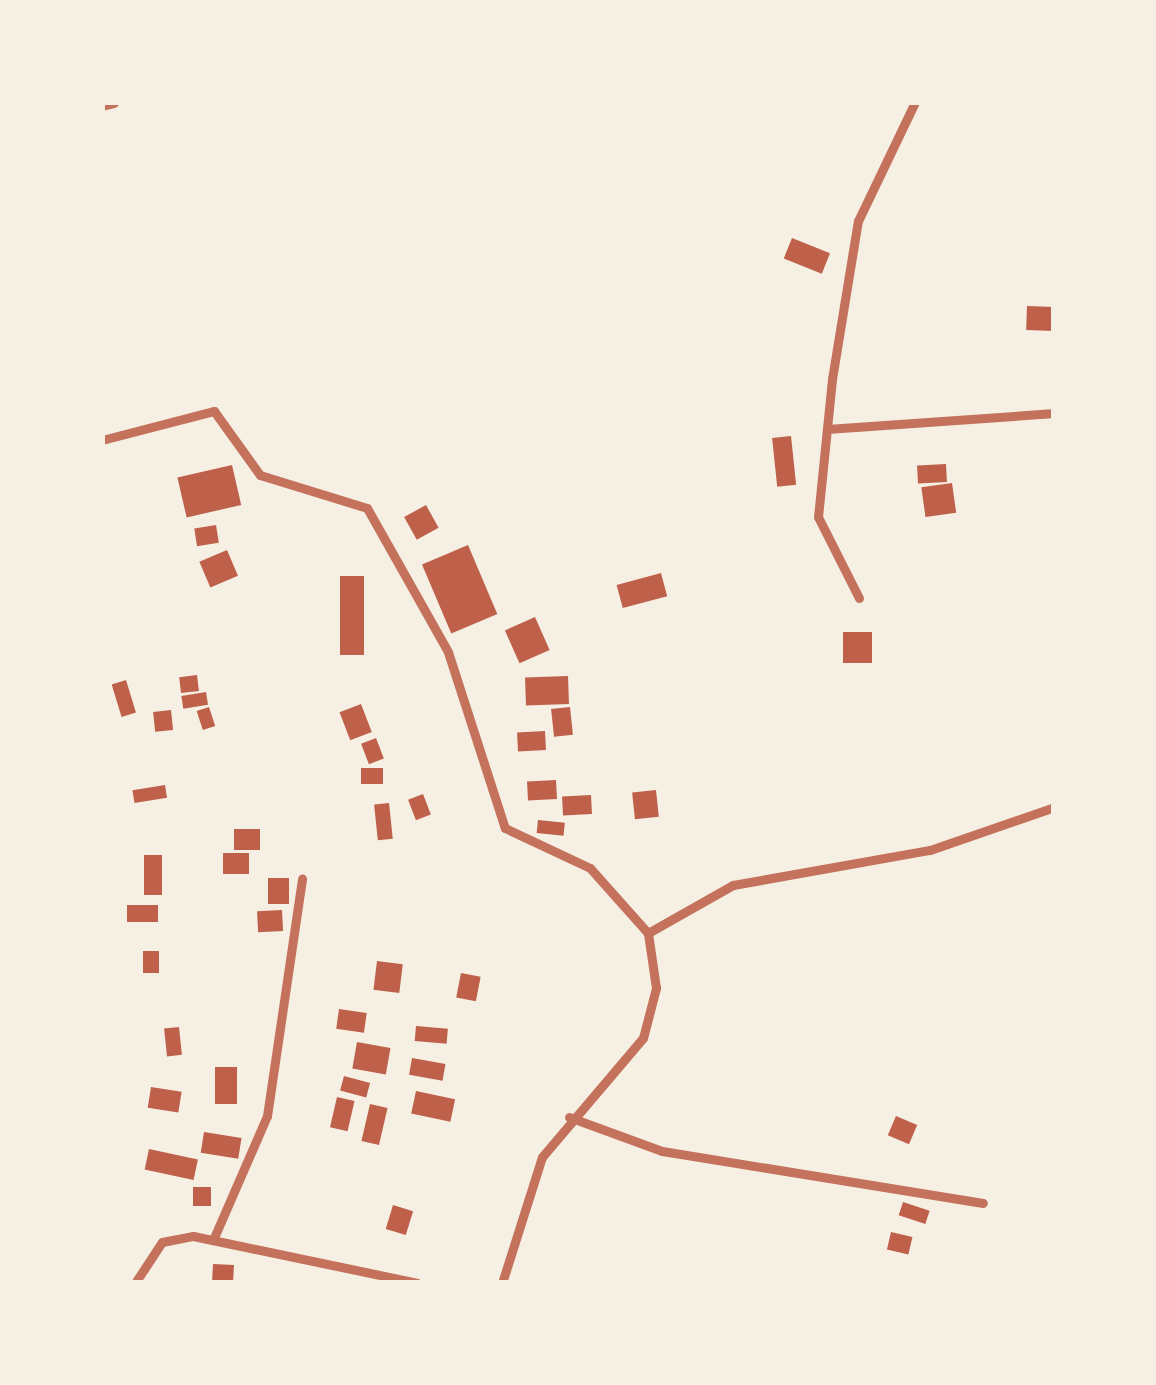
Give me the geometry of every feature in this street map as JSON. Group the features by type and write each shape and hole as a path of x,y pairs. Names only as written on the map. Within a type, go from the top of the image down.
{"street":[{"path":"102,105 114,102"},
{"path":"859,598 818,517 827,429 858,221 915,102"},
{"path":"102,440 214,411 260,475 367,508 448,652 505,827 590,868 648,933 656,988 644,1038 569,1118 542,1157 502,1283"},
{"path":"827,429 1054,413"},
{"path":"648,933 733,885 930,850 1054,807"},
{"path":"213,1240 267,1116 302,879"},
{"path":"569,1118 662,1151 983,1203"},
{"path":"135,1283 162,1242 213,1240 417,1283"}],"building":[{"path":"792,238 830,253 822,274 784,258"},
{"path":"1027,306 1054,307 1053,331 1026,330"},
{"path":"791,436 796,485 777,487 772,438"},
{"path":"946,464 947,482 918,483 917,466"},
{"path":"232,465 241,505 187,518 177,478"},
{"path":"952,483 956,513 925,517 921,487"},
{"path":"426,505 439,528 417,540 404,517"},
{"path":"216,525 219,543 197,546 194,528"},
{"path":"468,545 497,614 451,634 422,565"},
{"path":"227,550 238,576 210,587 199,562"},
{"path":"661,573 667,596 623,608 617,585"},
{"path":"340,576 364,576 364,655 340,655"},
{"path":"535,617 550,650 519,663 505,630"},
{"path":"843,632 872,632 872,663 843,663"},
{"path":"197,675 199,691 181,693 179,677"},
{"path":"568,676 569,704 526,705 525,678"},
{"path":"126,680 136,713 122,717 112,684"},
{"path":"206,692 208,705 183,709 181,696"},
{"path":"361,704 372,732 350,740 340,712"},
{"path":"209,707 215,726 203,730 197,711"},
{"path":"570,707 573,735 554,737 551,709"},
{"path":"171,710 173,730 155,732 153,712"},
{"path":"545,731 546,750 518,751 517,732"},
{"path":"376,738 384,759 369,764 361,744"},
{"path":"361,768 383,768 383,784 361,784"},
{"path":"556,780 557,799 528,800 527,782"},
{"path":"165,785 167,798 134,803 132,790"},
{"path":"656,790 659,817 635,819 632,793"},
{"path":"423,794 431,815 416,820 408,800"},
{"path":"591,795 592,814 563,815 562,797"},
{"path":"389,803 393,839 378,840 374,805"},
{"path":"538,820 565,823 563,836 537,833"},
{"path":"234,829 260,829 260,850 234,850"},
{"path":"223,853 249,853 249,874 223,874"},
{"path":"144,855 162,855 162,895 144,895"},
{"path":"268,878 289,878 289,904 268,904"},
{"path":"127,905 158,905 158,922 127,922"},
{"path":"282,910 283,931 258,932 257,911"},
{"path":"143,951 159,951 159,973 143,973"},
{"path":"377,961 403,964 399,993 373,990"},
{"path":"461,973 481,977 476,1001 456,998"},
{"path":"339,1009 367,1013 364,1033 336,1029"},
{"path":"416,1026 448,1029 447,1044 415,1041"},
{"path":"179,1027 182,1055 167,1056 164,1029"},
{"path":"357,1042 390,1048 386,1074 352,1069"},
{"path":"412,1058 445,1064 443,1081 409,1075"},
{"path":"215,1067 237,1067 237,1104 215,1104"},
{"path":"344,1076 370,1083 366,1097 340,1090"},
{"path":"151,1087 182,1092 178,1113 148,1108"},
{"path":"416,1091 455,1099 450,1122 411,1113"},
{"path":"337,1097 355,1101 348,1131 330,1127"},
{"path":"370,1104 388,1108 379,1145 361,1141"},
{"path":"896,1116 917,1125 909,1144 888,1135"},
{"path":"204,1132 242,1138 238,1159 201,1153"},
{"path":"149,1149 198,1159 194,1180 145,1170"},
{"path":"193,1187 211,1187 211,1206 193,1206"},
{"path":"903,1202 930,1211 925,1224 899,1215"},
{"path":"393,1205 413,1211 406,1235 386,1229"},
{"path":"891,1232 912,1237 908,1254 887,1250"},
{"path":"213,1264 234,1265 233,1283 212,1283"}]}
